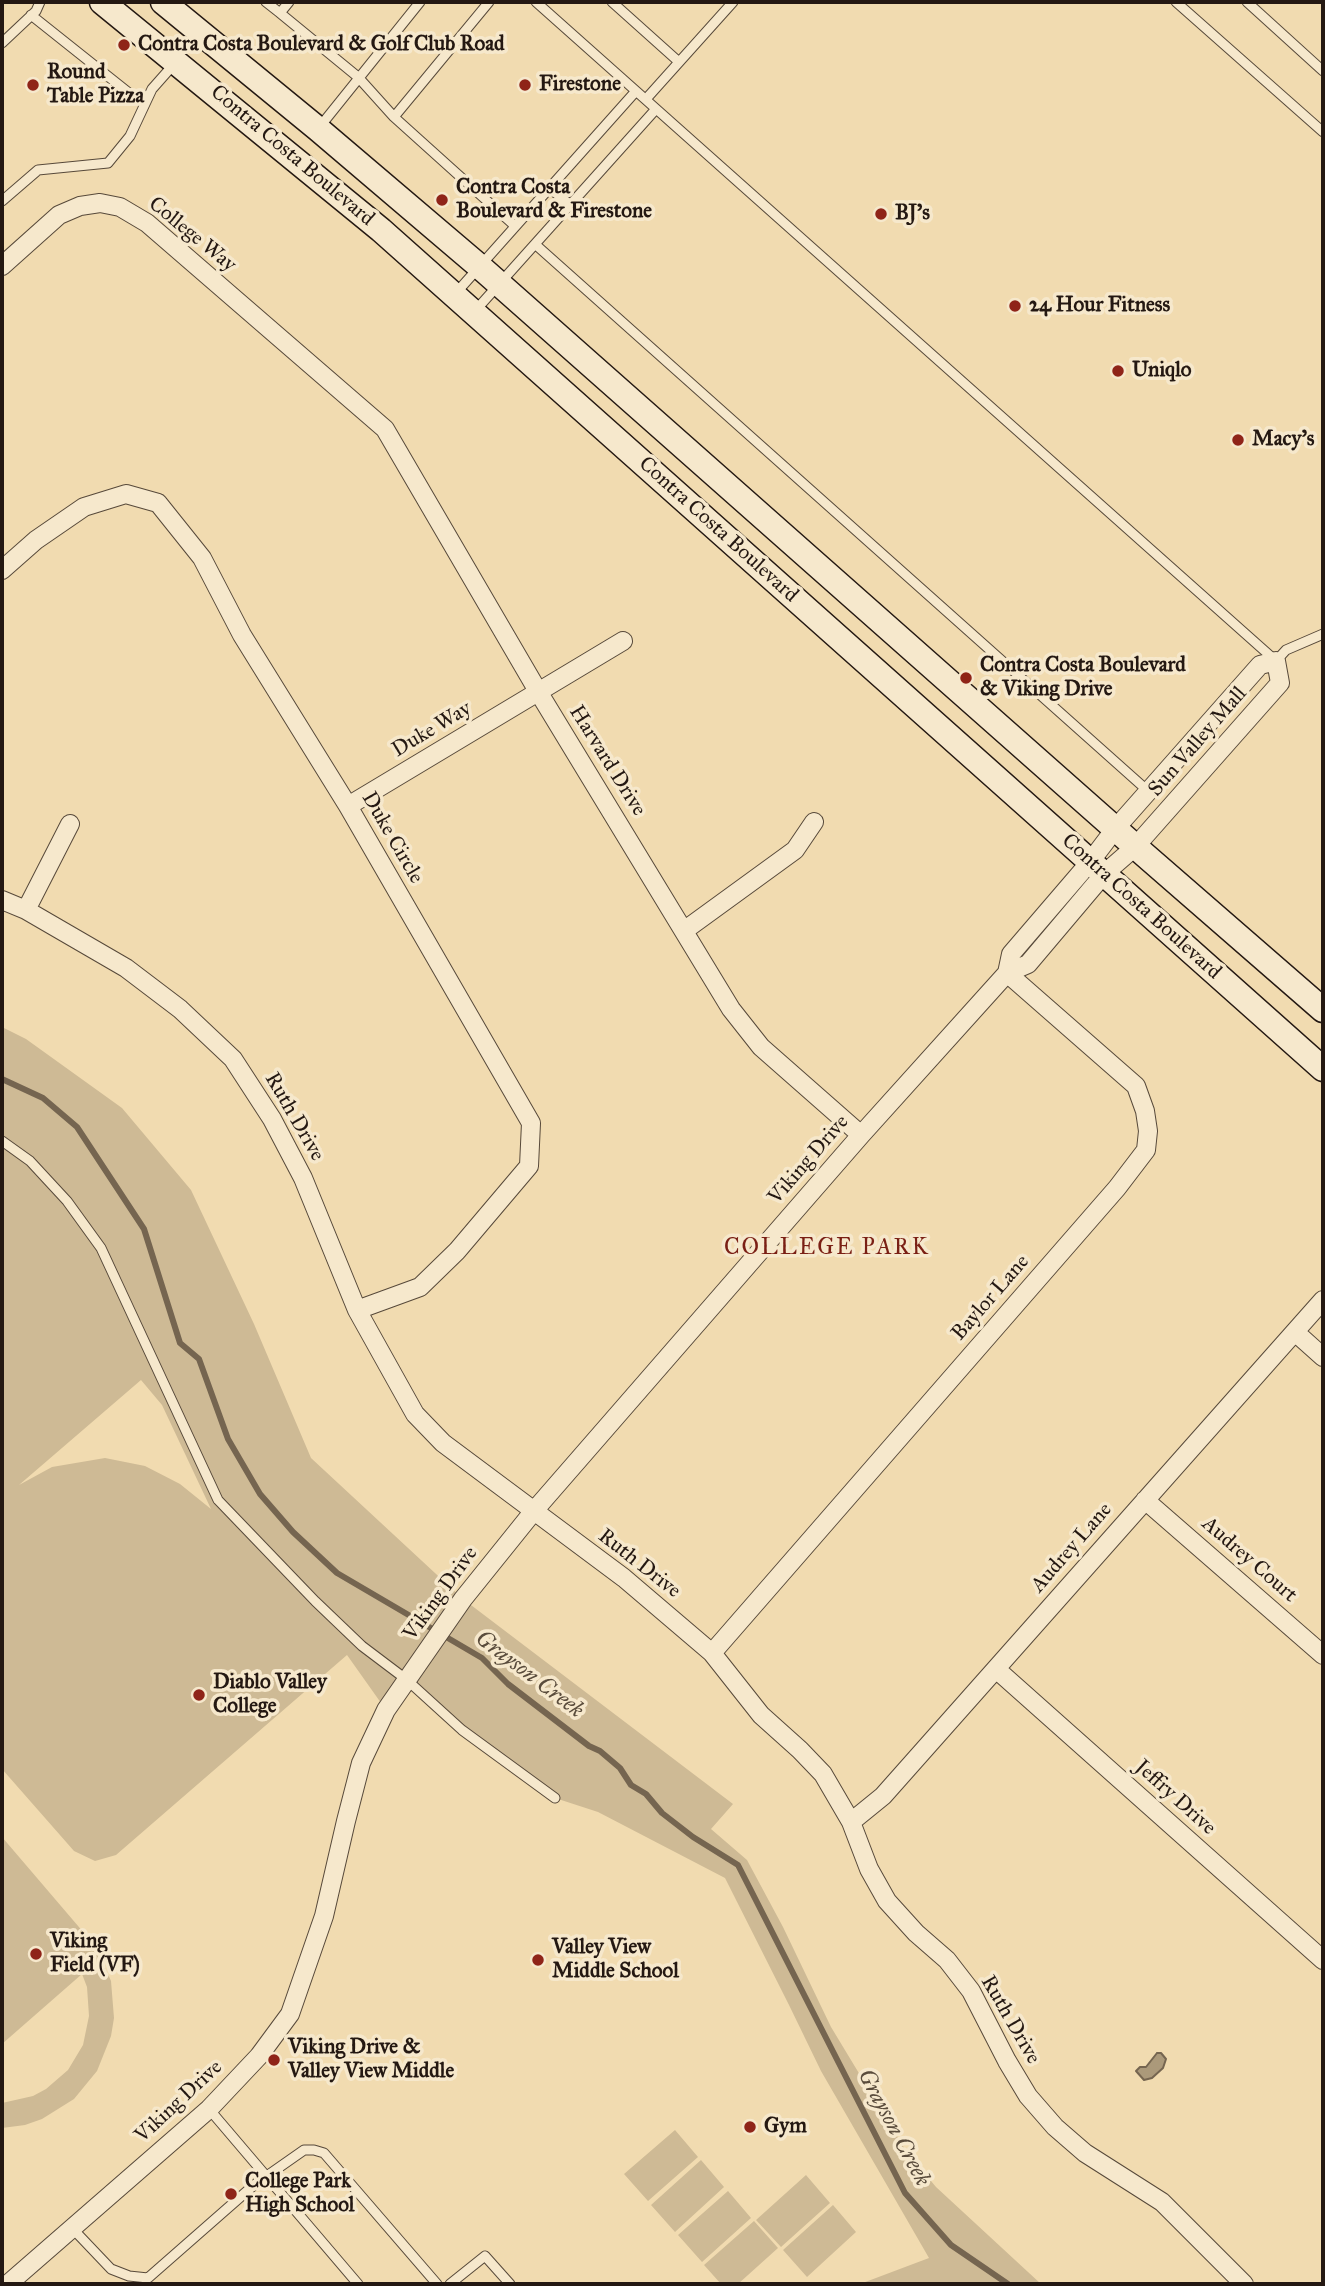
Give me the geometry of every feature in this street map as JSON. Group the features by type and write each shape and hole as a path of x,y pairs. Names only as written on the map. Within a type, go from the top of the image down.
{"main road":[{"name":"Contra Costa Boulevard","path":"102,2 370,221 1323,1069"},
{"name":"Contra Costa Boulevard","path":"163,2 500,284 1135,847 1323,1010"}],"street":[{"name":"College Way","path":"2,267 59,215 80,206 100,203 120,207 147,223 340,391"},
{"name":"Harvard Drive","path":"340,391 385,429 539,693 731,1009 761,1047 861,1135"},
{"name":"Duke Circle","path":"2,570 36,540 84,507 126,494 158,503 202,558 242,635 348,806 531,1123 529,1166 457,1251 420,1287 357,1310"},
{"name":"Duke Way","path":"348,806 623,641"},
{"name":"Sun Valley Mall","path":"1115,829 1260,665 1276,661 1280,683 1135,847"},
{"path":"685,930 795,850 814,822"},
{"path":"26,910 70,824"},
{"name":"Viking Drive","path":"1097,868 1115,829"},
{"name":"Viking Drive","path":"8,2284 209,2109 259,2056 290,2014 324,1916 362,1763 386,1710 463,1599 533,1512 861,1135 1007,973 1011,954 1097,868 1135,847"},
{"name":"Ruth Drive","path":"2,900 26,910 126,968 180,1009 233,1059 272,1119 303,1178 357,1310 415,1414 443,1443 624,1578 712,1653 761,1715 823,1774 851,1822 869,1870 887,1901 916,1933 947,1960 971,1991 1028,2096 1055,2127 1086,2153 1162,2202 1244,2284"},
{"name":"Baylor Lane","path":"712,1653 1117,1188 1146,1150 1148,1131 1145,1111 1136,1086 1007,973"},
{"name":"Audrey Lane","path":"851,1822 883,1796 1323,1300"},
{"path":"1295,1332 1323,1357"},
{"name":"Audrey Court","path":"1144,1500 1323,1655"},
{"name":"Jeffry Drive","path":"996,1670 1323,1960"}],"lane":[{"path":"2,43 36,11 40,2"},
{"path":"267,2 358,77 394,117 515,226"},
{"path":"279,13 289,2"},
{"path":"317,129 419,2"},
{"path":"394,117 489,2"},
{"path":"536,2 1276,661"},
{"path":"612,2 679,62"},
{"path":"646,99 733,2"},
{"path":"1176,2 1323,132"},
{"path":"1247,2 1323,71"},
{"path":"31,15 129,93 146,101"},
{"path":"2,201 38,170 108,163 130,136 152,89 177,61"},
{"path":"454,295 636,91"},
{"path":"474,313 656,109"},
{"path":"549,188 570,205"},
{"path":"536,245 1148,791"},
{"name":"Sun Valley Mall","path":"1276,661 1286,650 1323,634"},
{"path":"2,1141 30,1161 67,1201 101,1248 218,1500 362,1646 410,1675 462,1730 555,1798"},
{"path":"209,2109 358,2284"},
{"path":"72,2228 111,2269 129,2276 148,2278 266,2177 304,2150 314,2150 324,2153 437,2284"},
{"path":"450,2284 485,2256 510,2284"}],"shaded area":[{"path":"2,1027 26,1039 122,1108 191,1190 254,1324 311,1458 463,1599 733,1804 711,1829 747,1860 831,2027 906,2151 936,2187 1041,2284 860,2284 929,2258 821,2071 725,1878 598,1812 555,1798 462,1730 408,1680 386,1710 347,1655 116,1855 95,1861 74,1851 2,1769","holes":["141,1380 162,1405 211,1509 180,1484 145,1466 105,1458 52,1467 19,1485"]},
{"path":"2,1837 96,1947 111,1981 114,2018 111,2036 97,2071 74,2099 42,2119 25,2125 2,2128 2,2103 33,2096 46,2089 68,2070 83,2045 89,2016 87,1987 82,1974 2,2044"},
{"path":"1157,2053 1161,2053 1166,2059 1163,2068 1152,2078 1144,2080 1136,2071 1140,2067 1146,2067"},
{"path":"675,2130 698,2157 648,2201 624,2174"},
{"path":"701,2160 724,2187 675,2232 651,2205"},
{"path":"806,2175 830,2203 781,2247 756,2220"},
{"path":"728,2191 751,2218 702,2262 678,2235"},
{"path":"833,2205 856,2232 807,2277 783,2250"},
{"path":"754,2221 778,2248 738,2284 721,2284 704,2265"}],"waterway":[{"name":"Grayson Creek","path":"2,1079 43,1098 77,1127 144,1229 180,1343 199,1359 228,1439 260,1494 293,1532 337,1573 482,1658 508,1684 620,1768 631,1785 646,1794 662,1813 693,1837 738,1865 905,2193 951,2245 1008,2284"}],"place":[{"name":"Contra Costa Boulevard & Golf Club Road","path":"124,45"},
{"name":"Round Table Pizza","path":"33,85"},
{"name":"Firestone","path":"525,85"},
{"name":"Contra Costa Boulevard & Firestone","path":"442,200"},
{"name":"BJ's","path":"881,214"},
{"name":"24 Hour Fitness","path":"1015,306"},
{"name":"Uniqlo","path":"1118,371"},
{"name":"Macy's","path":"1238,440"},
{"name":"Contra Costa Boulevard & Viking Drive","path":"966,678"},
{"name":"Diablo Valley College","path":"199,1695"},
{"name":"Viking Field (VF)","path":"36,1954"},
{"name":"Valley View Middle School","path":"538,1960"},
{"name":"Viking Drive & Valley View Middle","path":"274,2060"},
{"name":"Gym","path":"750,2127"},
{"name":"College Park High School","path":"231,2194"}],"district":[{"name":"COLLEGE PARK","path":"827,1248"}]}
